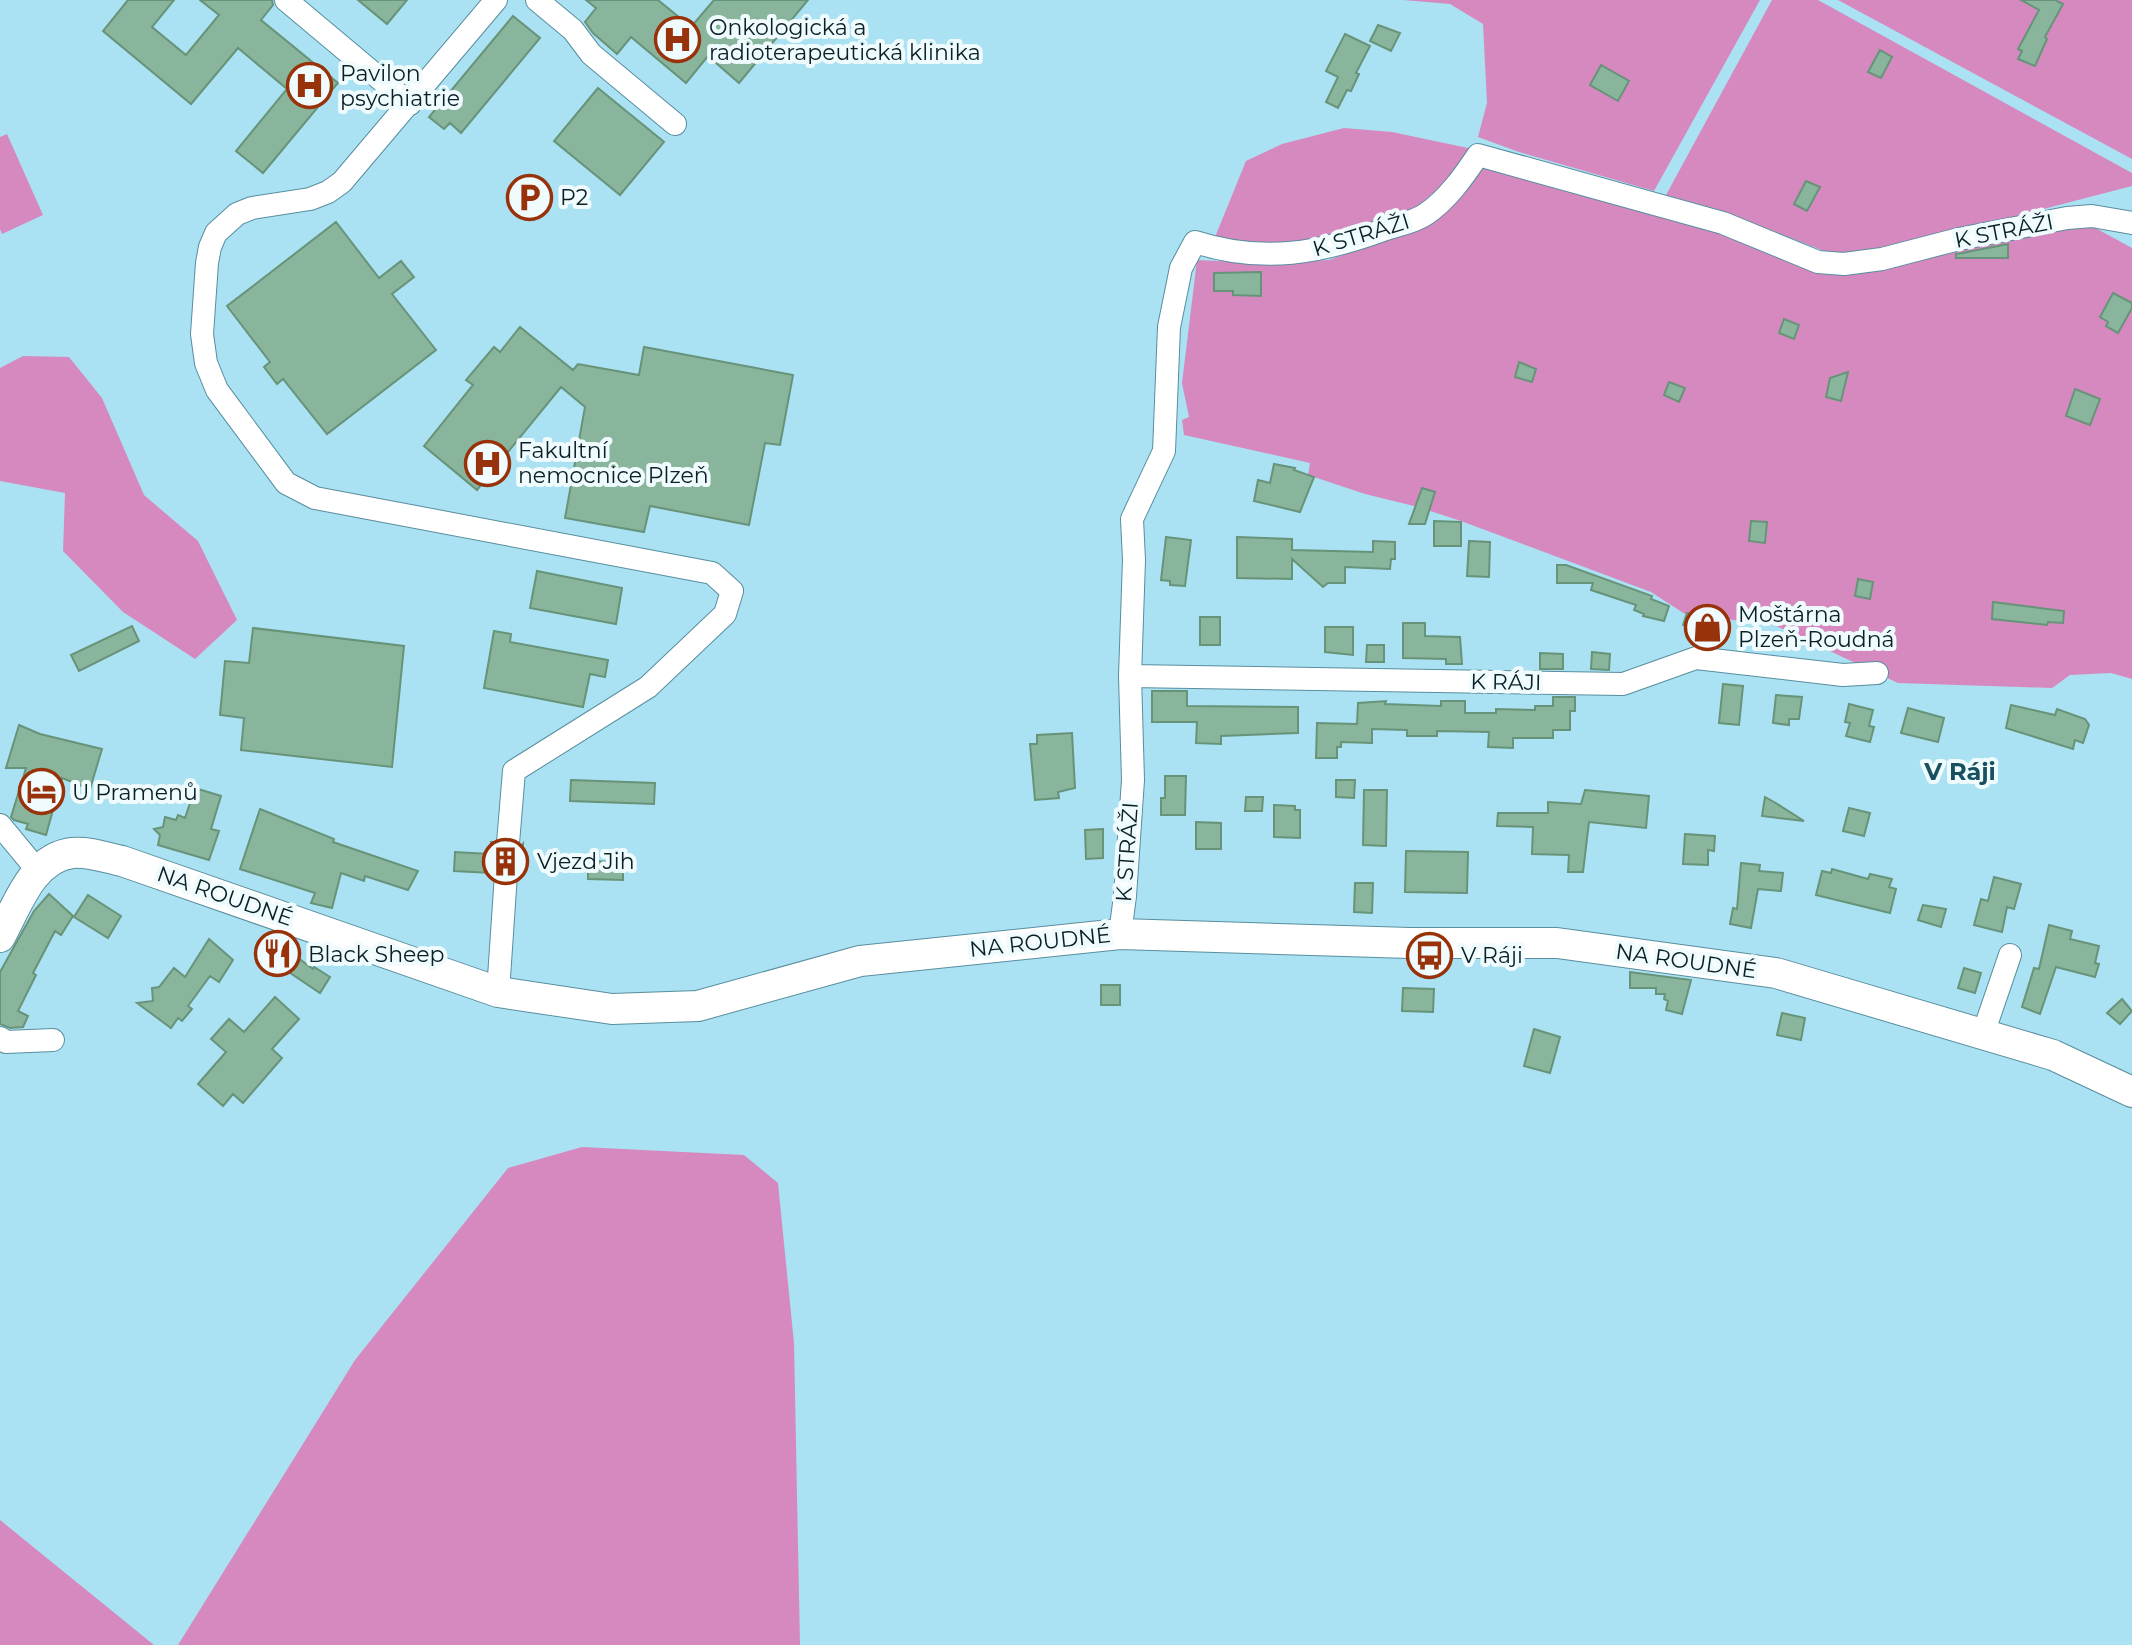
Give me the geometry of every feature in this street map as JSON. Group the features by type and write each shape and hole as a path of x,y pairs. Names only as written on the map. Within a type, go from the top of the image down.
{"street":[{"path":"286,0 410,104"},
{"path":"496,0 338,186 310,199 247,209 232,217 216,233 207,258 202,334 206,363 217,390 286,483 315,498 712,573 732,591 725,614 648,687 514,771 508,843"},
{"path":"537,0 573,30 591,54 675,124"},
{"name":"K STRÁŽI","path":"1120,934 1133,780 1130,676 1134,560 1132,519 1164,451 1169,327 1181,268 1195,242 1220,251 1269,256 1335,246 1425,215 1461,181 1478,155 1723,223 1818,262 1844,264 1882,259 1959,239 2067,218 2092,216 2132,223"},
{"name":"K RÁJI","path":"1130,676 1623,684 1696,658 1843,675 1877,673"},
{"path":"0,825 38,871 0,937"},
{"name":"NA ROUDNÉ","path":"38,871 52,860 72,853 122,861 498,992 612,1009 698,1006 860,961 1120,934 1410,943 1557,943 1776,973 2053,1055 2132,1092"},
{"path":"498,992 506,874"},
{"path":"1983,1034 2010,955"},
{"path":"0,1038 6,1042 53,1040"}],"shaded area":[{"path":"1403,0 1760,0 1654,191 1478,137 1487,103 1483,24 1450,4"},
{"path":"1772,0 1818,0 2132,173 2132,186 1856,258 1824,251 1720,210 1666,195"},
{"path":"1838,0 2132,0 2132,159"},
{"path":"1344,128 1392,132 1468,148 1466,165 1411,212 1326,244 1248,248 1215,237 1246,161 1282,144"},
{"path":"7,134 43,215 2,234 0,137"},
{"path":"1488,164 1671,211 1819,269 2090,225 2132,248 2132,679 2111,673 2070,675 2052,688 1898,683 1774,625 1685,614 1651,592 1461,521 1308,475 1310,463 1184,435 1182,420 1189,417 1182,383 1197,260 1261,263 1329,260 1433,223 1478,171"},
{"path":"23,356 69,357 102,398 144,495 198,541 237,620 195,659 123,612 63,551 65,493 0,481 0,368"},
{"path":"582,1147 744,1155 778,1183 794,1343 800,1645 178,1645 355,1360 508,1168"},
{"path":"0,1520 154,1645 0,1645"}],"building":[{"name":"Pavilon psychiatrie","path":"128,0 174,0 152,27 186,55 219,15 200,0 272,0 273,5 261,20 338,83 263,173 236,151 287,89 238,48 191,104 103,31"},
{"path":"358,0 407,0 387,24"},
{"name":"Onkologická a radioterapeutická klinika","path":"586,0 658,0 691,27 714,0 808,0 739,83 708,56 686,83 631,37 617,54 585,22 596,8"},
{"path":"2021,0 2055,0 2063,4 2045,37 2047,39 2035,66 2018,59 2022,51 2018,49 2039,10"},
{"path":"513,16 540,38 461,133 450,123 444,129 429,117"},
{"path":"1378,25 1400,33 1391,51 1370,41"},
{"path":"1345,34 1370,46 1351,91 1347,90 1338,108 1326,102 1338,77 1326,71"},
{"path":"1880,50 1892,57 1881,78 1868,72"},
{"path":"1601,65 1629,81 1618,101 1590,85"},
{"path":"598,88 664,142 620,195 554,141"},
{"path":"1806,181 1820,187 1807,211 1794,204"},
{"path":"336,222 379,278 401,261 414,277 392,294 436,350 327,434 283,379 277,384 264,367 270,362 227,306"},
{"path":"2008,244 2008,258 1956,258 1956,254"},
{"path":"1261,272 1261,296 1214,291 1214,273"},
{"path":"2113,293 2132,303 2118,333 2106,326 2108,322 2100,317"},
{"path":"1784,319 1799,325 1794,339 1779,333"},
{"path":"520,327 573,370 578,364 639,375 644,347 793,375 780,445 765,443 749,525 650,506 644,532 565,518 585,407 561,387 477,490 424,446 473,385 466,380 494,347 500,352"},
{"path":"1519,362 1536,369 1532,382 1515,377"},
{"path":"1848,372 1841,401 1826,397 1830,378"},
{"path":"1669,382 1685,388 1679,402 1664,395"},
{"path":"2075,389 2100,399 2090,425 2066,416"},
{"path":"1274,464 1295,468 1314,477 1300,512 1254,501 1258,480 1270,483"},
{"path":"1422,488 1435,492 1425,524 1409,524"},
{"path":"1434,521 1461,522 1461,546 1434,546"},
{"path":"1751,521 1767,522 1765,543 1749,541"},
{"path":"1166,537 1191,540 1185,586 1170,585 1170,581 1161,580"},
{"path":"1237,537 1292,539 1292,550 1373,552 1373,541 1395,542 1395,559 1391,559 1390,569 1345,567 1345,583 1328,583 1323,587 1292,559 1292,579 1237,578"},
{"path":"1469,541 1490,542 1489,577 1467,576"},
{"path":"1557,565 1566,565 1652,596 1651,599 1669,606 1664,621 1643,616 1634,610 1636,605 1591,590 1593,583 1557,583"},
{"path":"537,571 622,588 616,624 530,608"},
{"path":"1858,579 1873,582 1870,599 1855,596"},
{"path":"1993,602 2064,611 2063,623 2048,622 2047,625 1992,619"},
{"path":"1687,613 1727,626 1722,639 1683,625"},
{"path":"1200,617 1220,617 1220,645 1200,645"},
{"path":"1403,623 1425,623 1425,636 1460,637 1462,664 1446,664 1446,659 1403,658"},
{"path":"132,626 139,641 79,671 71,655"},
{"path":"1325,627 1353,627 1353,655 1325,652"},
{"path":"253,628 404,646 392,767 241,750 244,718 220,715 225,661 249,663"},
{"path":"494,631 511,634 510,642 608,660 605,677 590,674 583,707 484,688"},
{"path":"1367,645 1384,645 1384,662 1366,662"},
{"path":"1592,652 1610,654 1609,670 1591,669"},
{"path":"1540,653 1563,654 1563,669 1540,669"},
{"path":"1723,684 1743,686 1739,725 1719,723"},
{"path":"1152,691 1187,691 1187,706 1298,707 1298,733 1221,736 1221,744 1196,743 1197,722 1152,722"},
{"path":"1776,695 1802,697 1799,719 1789,719 1789,725 1773,723"},
{"path":"1553,697 1575,697 1575,711 1570,711 1570,730 1553,730 1553,738 1513,738 1513,748 1488,747 1489,732 1437,731 1437,736 1407,736 1407,730 1372,729 1372,743 1341,742 1341,747 1337,747 1337,758 1316,758 1317,723 1357,724 1358,703 1386,701 1385,704 1441,706 1441,701 1465,701 1465,713 1496,713 1496,709 1535,710 1535,706 1553,706"},
{"path":"1849,704 1873,710 1869,726 1874,727 1870,742 1846,736 1850,723 1845,722"},
{"path":"2011,705 2055,715 2057,709 2085,719 2089,725 2083,743 2075,740 2073,749 2006,728"},
{"path":"1908,708 1944,718 1938,742 1901,733"},
{"path":"19,725 40,734 102,749 90,789 62,778 46,835 26,829 28,824 11,817 26,768 6,768"},
{"path":"1072,733 1075,788 1058,792 1059,798 1035,800 1030,744 1037,744 1037,735"},
{"path":"1165,776 1186,776 1185,815 1161,815"},
{"path":"571,780 655,783 654,804 570,801"},
{"path":"1336,780 1355,780 1354,798 1336,797"},
{"path":"195,788 221,796 211,829 219,831 209,860 158,845 160,835 154,829 163,827 165,817 176,820 178,815 185,818"},
{"path":"1364,790 1387,790 1386,846 1363,845"},
{"path":"1585,790 1649,796 1646,828 1589,822 1583,872 1568,872 1569,855 1532,854 1533,827 1497,826 1498,813 1548,813 1548,802 1581,804"},
{"path":"1246,797 1263,797 1262,811 1245,811"},
{"path":"1765,797 1774,802 1804,821 1762,816"},
{"path":"1274,805 1295,806 1295,810 1300,810 1300,838 1274,837"},
{"path":"1849,808 1870,813 1864,836 1843,831"},
{"path":"260,809 334,839 333,842 418,871 408,890 365,876 364,881 341,873 332,908 311,903 315,893 240,869"},
{"path":"1196,822 1221,823 1221,849 1196,849"},
{"path":"1103,829 1103,858 1086,859 1085,830"},
{"path":"1685,834 1715,836 1714,851 1708,850 1708,865 1683,864"},
{"path":"491,842 494,842 499,854 508,857 515,855 523,844 521,875 514,863 506,860 495,866 492,873 454,871 455,852 490,854"},
{"path":"1406,851 1468,852 1467,893 1405,892"},
{"path":"588,861 623,862 623,880 588,879"},
{"path":"1741,863 1760,865 1759,871 1783,873 1781,891 1758,889 1751,928 1730,924 1733,908 1737,909"},
{"path":"1832,869 1868,879 1870,874 1892,879 1889,887 1896,889 1890,913 1816,895 1822,871 1831,873"},
{"path":"1994,877 2021,884 2014,909 2007,907 2002,932 1974,925 1981,899 1988,901"},
{"path":"1355,883 1373,883 1372,913 1354,912"},
{"path":"49,894 73,916 61,935 55,931 33,973 36,975 18,1011 28,1016 23,1027 10,1028 0,1024 0,972 34,911"},
{"path":"88,895 121,916 108,938 74,917"},
{"path":"1923,905 1946,909 1941,927 1918,920"},
{"path":"2049,925 2072,931 2070,939 2099,946 2095,963 2099,964 2095,977 2056,967 2040,1014 2022,1007 2034,968 2039,969"},
{"path":"209,939 233,960 219,982 210,976 188,1006 192,1009 182,1021 178,1018 171,1028 137,1003 153,1001 152,988 159,987 174,968 185,977"},
{"path":"274,940 313,969 330,977 320,993 265,956"},
{"path":"1964,968 1981,973 1975,993 1958,988"},
{"path":"1630,972 1691,980 1682,1014 1666,1010 1668,1001 1664,999 1665,994 1656,994 1656,988 1630,988"},
{"path":"1101,985 1120,985 1120,1005 1101,1005"},
{"path":"1403,988 1434,989 1433,1012 1402,1011"},
{"path":"275,997 299,1019 272,1049 282,1058 243,1103 233,1094 223,1106 198,1084 226,1052 211,1039 229,1019 244,1032"},
{"path":"2122,999 2132,1011 2120,1024 2107,1013"},
{"path":"1782,1013 1805,1018 1801,1040 1777,1035"},
{"path":"1534,1029 1560,1037 1550,1073 1524,1066"}],"tunnel":[{"path":"506,874 508,843"}],"place":[{"name":"Onkologická a radioterapeutická klinika","path":"678,40"},
{"name":"Pavilon psychiatrie","path":"309,86"},
{"name":"P2","path":"529,197"},
{"name":"Fakultní nemocnice Plzeň","path":"487,463"},
{"name":"Moštárna Plzeň-Roudná","path":"1707,627"},
{"name":"U Pramenů","path":"41,792"},
{"name":"Vjezd Jih","path":"506,861"},
{"name":"Black Sheep","path":"277,954"},
{"name":"V Ráji","path":"1430,955"}],"district":[{"name":"V Ráji","path":"1960,771"}]}
